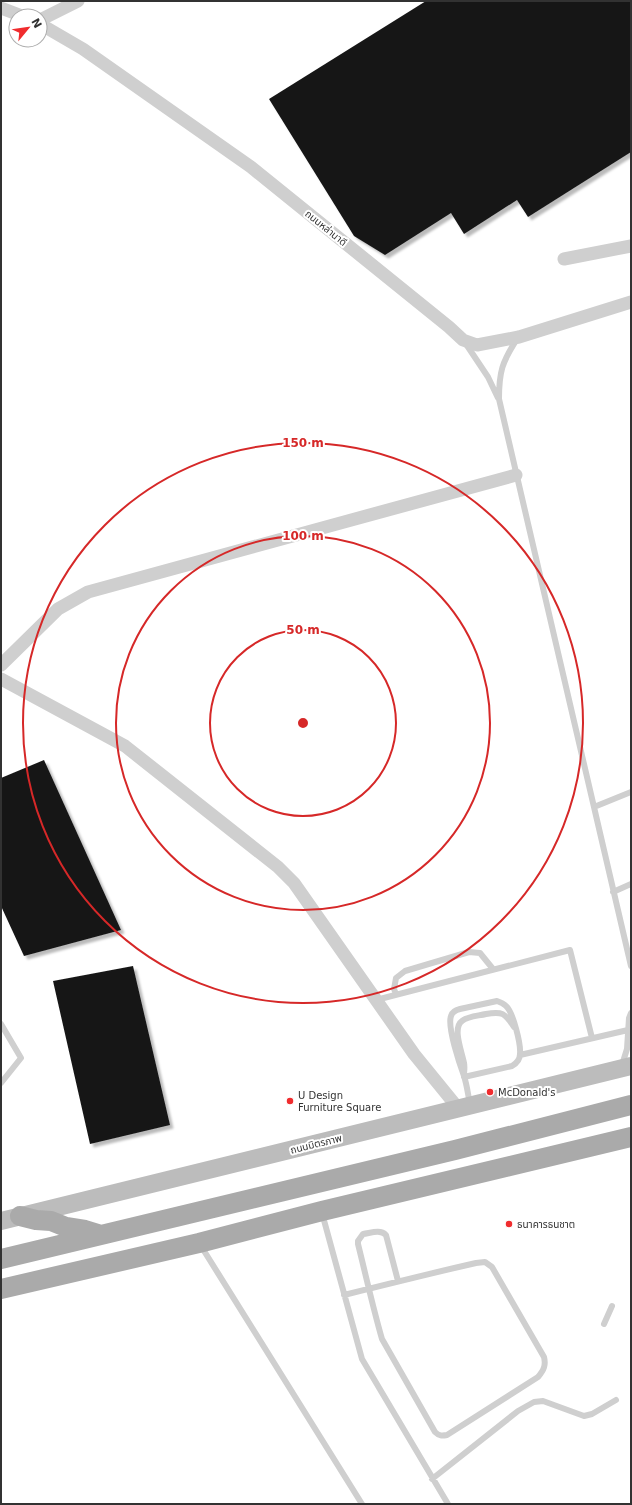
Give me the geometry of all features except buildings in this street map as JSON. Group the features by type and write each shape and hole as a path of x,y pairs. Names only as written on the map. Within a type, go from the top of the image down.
{"main road":[{"name":"ถนนมิตรภาพ","path":"7,1218 626,1067"},
{"path":"1,1259 455,1150 631,1105"},
{"path":"1,1289 199,1243 322,1211 631,1138"},
{"path":"7,1218 51,1221 66,1227 85,1230 100,1235"}],"street":[{"path":"48,16 78,1"},
{"name":"ถนนหล่านาดี","path":"48,29 83,49 251,167 449,327 463,340 477,346 519,337 631,302"},
{"path":"564,259 631,246"},
{"path":"1,665 58,609 88,592 516,475"},
{"path":"1,679 125,746 278,867 294,883 414,1054 464,1107"}],"lane":[{"path":"519,337 503,362 499,379 499,399 631,966"},
{"path":"463,340 472,351 499,399"},
{"path":"594,807 631,792"},
{"path":"613,892 631,884"},
{"path":"376,1000 570,950 592,1038"},
{"path":"396,994 394,989 396,978 405,971 469,952 480,953 493,970"},
{"path":"497,1001 502,1003 509,1009 513,1017 520,1055 518,1061 512,1066 464,1077 450,1024 451,1016 454,1011 497,1001"},
{"path":"464,1107 464,1065 457,1031 460,1023 463,1020 496,1012 507,1016 516,1030"},
{"path":"626,1067 629,1018 631,1013"},
{"path":"1,1024 21,1058 1,1083"},
{"path":"520,1055 628,1030"},
{"path":"322,1211 362,1359 448,1504"},
{"path":"344,1295 369,1289 398,1281 476,1263 481,1262 488,1264 492,1267 544,1356 546,1362 542,1372 538,1377 447,1435 438,1435 385,1346 380,1332 369,1289 358,1244 358,1241 363,1234 379,1231 386,1235 398,1281"},
{"path":"199,1243 362,1504"},
{"path":"604,1324 612,1306"},
{"path":"432,1479 518,1411 534,1402 543,1401 584,1416 592,1414 616,1400"}],"place":[{"name":"McDonald's","path":"490,1092"},
{"name":"U Design Furniture Square","path":"290,1101"},
{"name":"ธนาคารธนชาต","path":"509,1224"}]}
